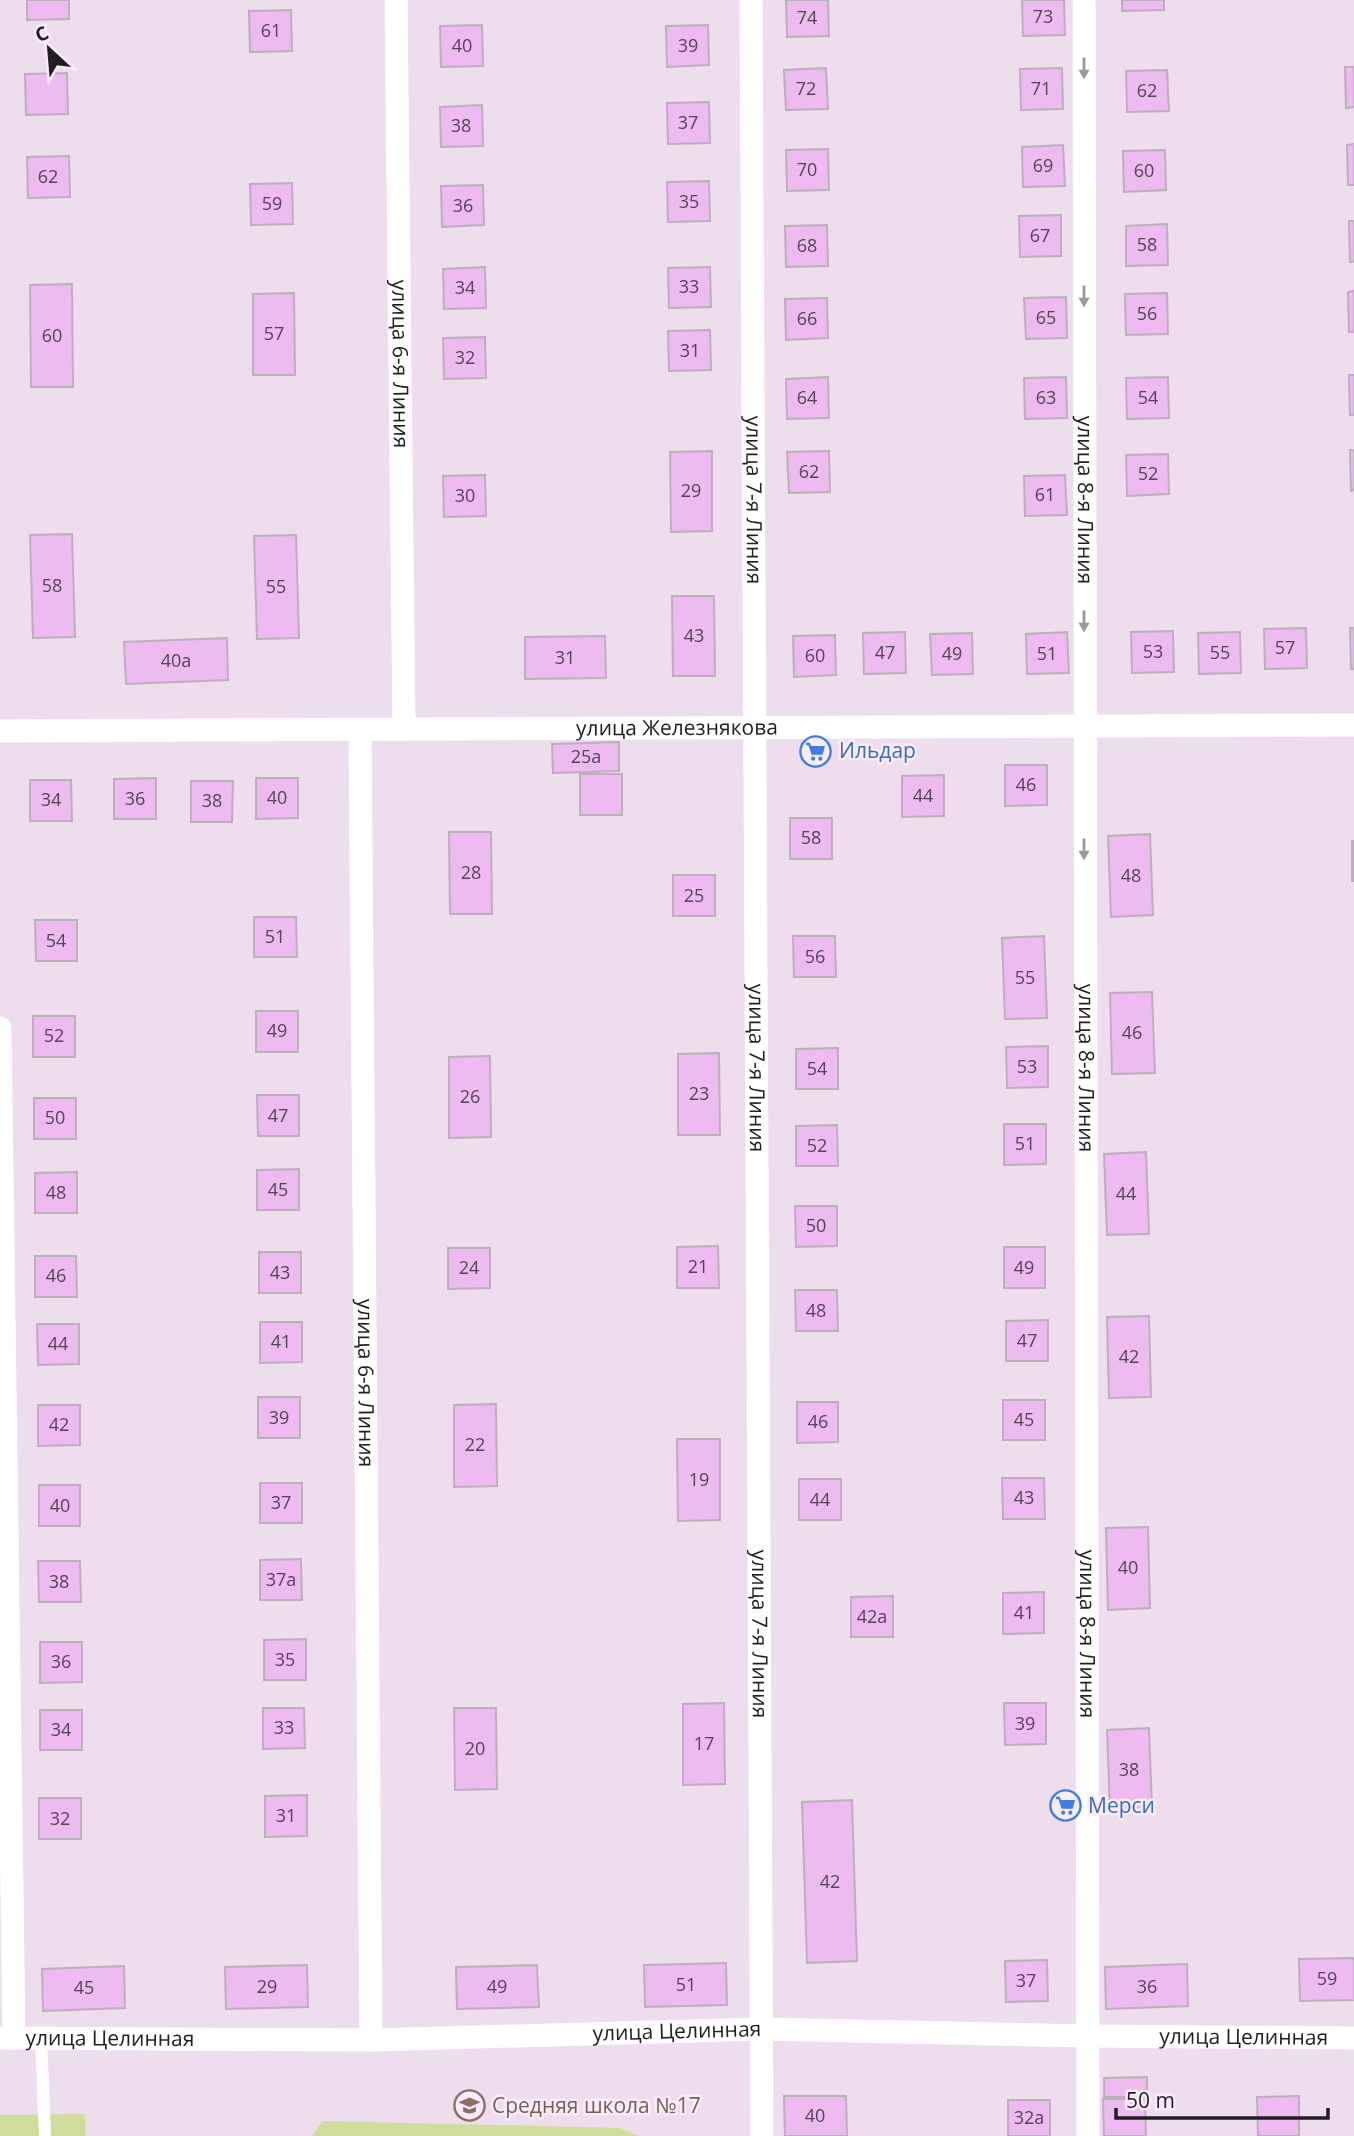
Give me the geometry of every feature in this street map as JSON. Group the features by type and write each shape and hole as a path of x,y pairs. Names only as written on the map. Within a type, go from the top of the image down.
{"street":[{"name":"улица 6-я Линия","path":"396,0 404,729"},
{"name":"улица 7-я Линия","path":"751,0 762,2136"},
{"name":"улица 8-я Линия","path":"1084,0 1088,2136"},
{"name":"улица Железнякова","path":"0,731 1354,725"},
{"name":"улица 6-я Линия","path":"359,729 370,2040"},
{"path":"0,1028 7,2038"},
{"name":"улица Целинная","path":"7,2038 370,2040 761,2029 1354,2038"}],"lane":[{"path":"41,2038 45,2136"}],"green space":[{"path":"85,2114 85,2136 0,2136 0,2115"},
{"path":"323,2121 620,2128 638,2136 312,2136"}],"building":[{"path":"27,0 69,0 69,19 27,20"},
{"path":"786,0 828,0 829,36 787,37"},
{"path":"1022,0 1064,0 1065,35 1023,36"},
{"path":"1122,0 1164,0 1164,10 1122,11"},
{"path":"291,10 292,51 250,52 249,11"},
{"path":"482,25 483,66 441,67 440,26"},
{"path":"708,25 709,65 667,67 666,26"},
{"path":"1345,67 1354,67 1354,107 1346,108"},
{"path":"826,68 828,109 786,110 784,70"},
{"path":"1062,68 1063,109 1021,110 1020,69"},
{"path":"1167,70 1169,111 1127,112 1126,71"},
{"path":"67,73 68,114 26,115 25,74"},
{"path":"709,102 710,143 668,144 667,103"},
{"path":"482,105 483,146 441,147 440,107"},
{"path":"1354,144 1354,185 1348,185 1347,145"},
{"path":"1063,145 1065,186 1023,187 1022,147"},
{"path":"828,149 829,190 787,191 786,150"},
{"path":"1165,150 1166,190 1124,192 1123,151"},
{"path":"69,156 70,197 28,198 27,157"},
{"path":"709,181 710,221 668,222 667,182"},
{"path":"292,183 293,224 251,225 250,184"},
{"path":"483,185 484,225 442,227 441,186"},
{"path":"1061,215 1061,256 1020,257 1019,216"},
{"path":"1349,221 1354,221 1354,262 1350,262"},
{"path":"1167,224 1168,265 1126,266 1126,226"},
{"path":"827,225 828,266 786,267 785,226"},
{"path":"485,267 486,308 444,309 443,269"},
{"path":"710,267 711,307 669,308 668,268"},
{"path":"72,284 73,387 31,387 30,285"},
{"path":"1354,291 1354,332 1349,332 1348,292"},
{"path":"294,293 295,375 253,375 253,294"},
{"path":"1167,293 1168,334 1126,335 1125,294"},
{"path":"1066,297 1067,338 1026,339 1024,298"},
{"path":"827,298 828,338 786,340 785,299"},
{"path":"710,330 711,370 669,371 668,331"},
{"path":"485,337 486,378 444,379 443,338"},
{"path":"1349,375 1354,375 1354,415 1350,415"},
{"path":"828,377 829,418 787,419 786,379"},
{"path":"1066,377 1067,418 1025,419 1024,378"},
{"path":"1168,377 1169,418 1127,419 1126,378"},
{"path":"1350,450 1354,450 1354,490 1351,491"},
{"path":"712,451 712,531 671,532 670,452"},
{"path":"829,451 830,492 789,493 787,452"},
{"path":"1168,454 1169,494 1127,496 1126,455"},
{"path":"485,475 486,516 444,517 443,476"},
{"path":"1065,475 1067,515 1025,516 1024,476"},
{"path":"72,534 75,637 33,638 30,535"},
{"path":"296,535 299,638 257,639 254,536"},
{"path":"672,596 714,596 715,676 673,676"},
{"path":"1306,628 1307,668 1265,669 1264,629"},
{"path":"1350,628 1354,628 1354,669 1351,669"},
{"path":"1173,631 1174,672 1132,673 1131,632"},
{"path":"905,632 906,673 864,674 863,633"},
{"path":"1067,632 1069,673 1027,674 1026,634"},
{"path":"1240,632 1241,673 1199,674 1198,633"},
{"path":"972,633 973,674 932,675 930,634"},
{"path":"835,635 836,675 794,677 793,636"},
{"path":"605,636 606,678 525,679 525,637"},
{"path":"227,638 228,680 126,684 124,642"},
{"path":"619,742 619,771 553,773 552,744"},
{"path":"1005,765 1047,765 1047,805 1005,806"},
{"path":"580,774 622,774 622,815 580,815"},
{"path":"944,775 944,816 902,817 902,776"},
{"path":"156,778 156,819 114,819 114,779"},
{"path":"256,778 298,778 298,818 256,819"},
{"path":"30,780 71,780 72,821 30,821"},
{"path":"191,781 233,781 232,822 191,822"},
{"path":"790,818 832,818 832,859 790,859"},
{"path":"449,832 491,832 492,914 450,914"},
{"path":"1150,834 1153,915 1111,917 1108,836"},
{"path":"1354,841 1354,881 1352,881"},
{"path":"673,875 715,875 715,916 673,916"},
{"path":"254,917 296,917 297,957 254,957"},
{"path":"35,920 77,920 77,961 36,961"},
{"path":"793,936 835,936 836,977 794,977"},
{"path":"1044,936 1047,1018 1005,1019 1002,938"},
{"path":"1152,992 1155,1073 1112,1074 1110,993"},
{"path":"256,1011 298,1011 298,1052 256,1052"},
{"path":"33,1016 75,1016 75,1057 33,1057"},
{"path":"1048,1046 1048,1087 1007,1088 1006,1047"},
{"path":"838,1048 838,1089 796,1089 796,1049"},
{"path":"719,1053 720,1135 678,1135 678,1054"},
{"path":"490,1056 491,1137 449,1138 449,1057"},
{"path":"257,1095 299,1095 299,1136 258,1136"},
{"path":"34,1098 76,1098 76,1139 34,1139"},
{"path":"1004,1124 1046,1124 1046,1164 1004,1165"},
{"path":"837,1125 838,1166 796,1166 796,1126"},
{"path":"1146,1152 1149,1234 1107,1235 1104,1154"},
{"path":"299,1169 299,1210 257,1210 257,1170"},
{"path":"77,1172 77,1213 35,1213 35,1173"},
{"path":"795,1206 837,1206 837,1246 796,1247"},
{"path":"718,1246 719,1288 677,1288 677,1247"},
{"path":"1004,1247 1045,1247 1045,1288 1004,1288"},
{"path":"448,1248 490,1248 490,1288 448,1289"},
{"path":"259,1252 301,1252 301,1293 259,1293"},
{"path":"35,1256 76,1256 77,1297 35,1297"},
{"path":"795,1290 837,1290 838,1331 796,1331"},
{"path":"1149,1316 1151,1397 1109,1398 1107,1317"},
{"path":"1048,1320 1048,1361 1006,1361 1006,1321"},
{"path":"260,1322 302,1322 302,1362 260,1363"},
{"path":"37,1324 79,1324 79,1364 38,1365"},
{"path":"258,1397 300,1397 300,1438 258,1438"},
{"path":"1003,1400 1045,1400 1045,1440 1003,1440"},
{"path":"797,1402 838,1402 838,1442 797,1443"},
{"path":"496,1404 497,1486 454,1487 454,1405"},
{"path":"38,1405 80,1405 80,1445 38,1446"},
{"path":"677,1439 720,1439 720,1520 678,1521"},
{"path":"1002,1478 1044,1478 1045,1519 1003,1519"},
{"path":"799,1479 841,1479 841,1520 799,1520"},
{"path":"260,1483 302,1483 302,1523 260,1523"},
{"path":"39,1485 80,1485 80,1526 39,1526"},
{"path":"1148,1527 1150,1608 1108,1610 1106,1528"},
{"path":"301,1559 302,1600 260,1600 260,1560"},
{"path":"38,1561 80,1561 81,1602 39,1602"},
{"path":"1044,1592 1044,1633 1003,1634 1003,1593"},
{"path":"893,1596 893,1637 851,1637 851,1597"},
{"path":"306,1639 306,1680 264,1680 264,1640"},
{"path":"40,1642 82,1642 82,1682 40,1683"},
{"path":"724,1703 725,1784 683,1785 683,1704"},
{"path":"1004,1703 1046,1703 1046,1744 1005,1745"},
{"path":"263,1708 304,1708 305,1748 263,1749"},
{"path":"454,1708 496,1708 497,1789 455,1790"},
{"path":"40,1710 82,1710 82,1750 40,1750"},
{"path":"1149,1728 1152,1810 1110,1811 1107,1730"},
{"path":"307,1795 307,1836 265,1837 265,1796"},
{"path":"39,1798 81,1798 81,1839 39,1839"},
{"path":"852,1800 857,1961 807,1963 802,1802"},
{"path":"1354,1958 1354,2000 1300,2001 1299,1959"},
{"path":"1047,1960 1048,2001 1006,2002 1005,1961"},
{"path":"726,1963 727,2005 645,2007 644,1965"},
{"path":"1187,1964 1188,2006 1106,2009 1105,1967"},
{"path":"307,1965 308,2007 226,2009 225,1967"},
{"path":"537,1965 539,2007 457,2009 456,1967"},
{"path":"124,1966 125,2008 43,2011 42,1969"},
{"path":"1147,2077 1147,2097 1104,2097 1104,2078"},
{"path":"784,2096 846,2096 847,2136 785,2136"},
{"path":"1299,2096 1299,2136 1258,2136 1257,2097"},
{"path":"1103,2099 1145,2099 1146,2136 1104,2136"},
{"path":"1008,2100 1050,2100 1050,2136 1008,2136"}],"place":[{"name":"Ильдар","path":"816,751"},
{"name":"Мерси","path":"1065,1806"},
{"name":"Средняя школа №17","path":"469,2106"}]}
